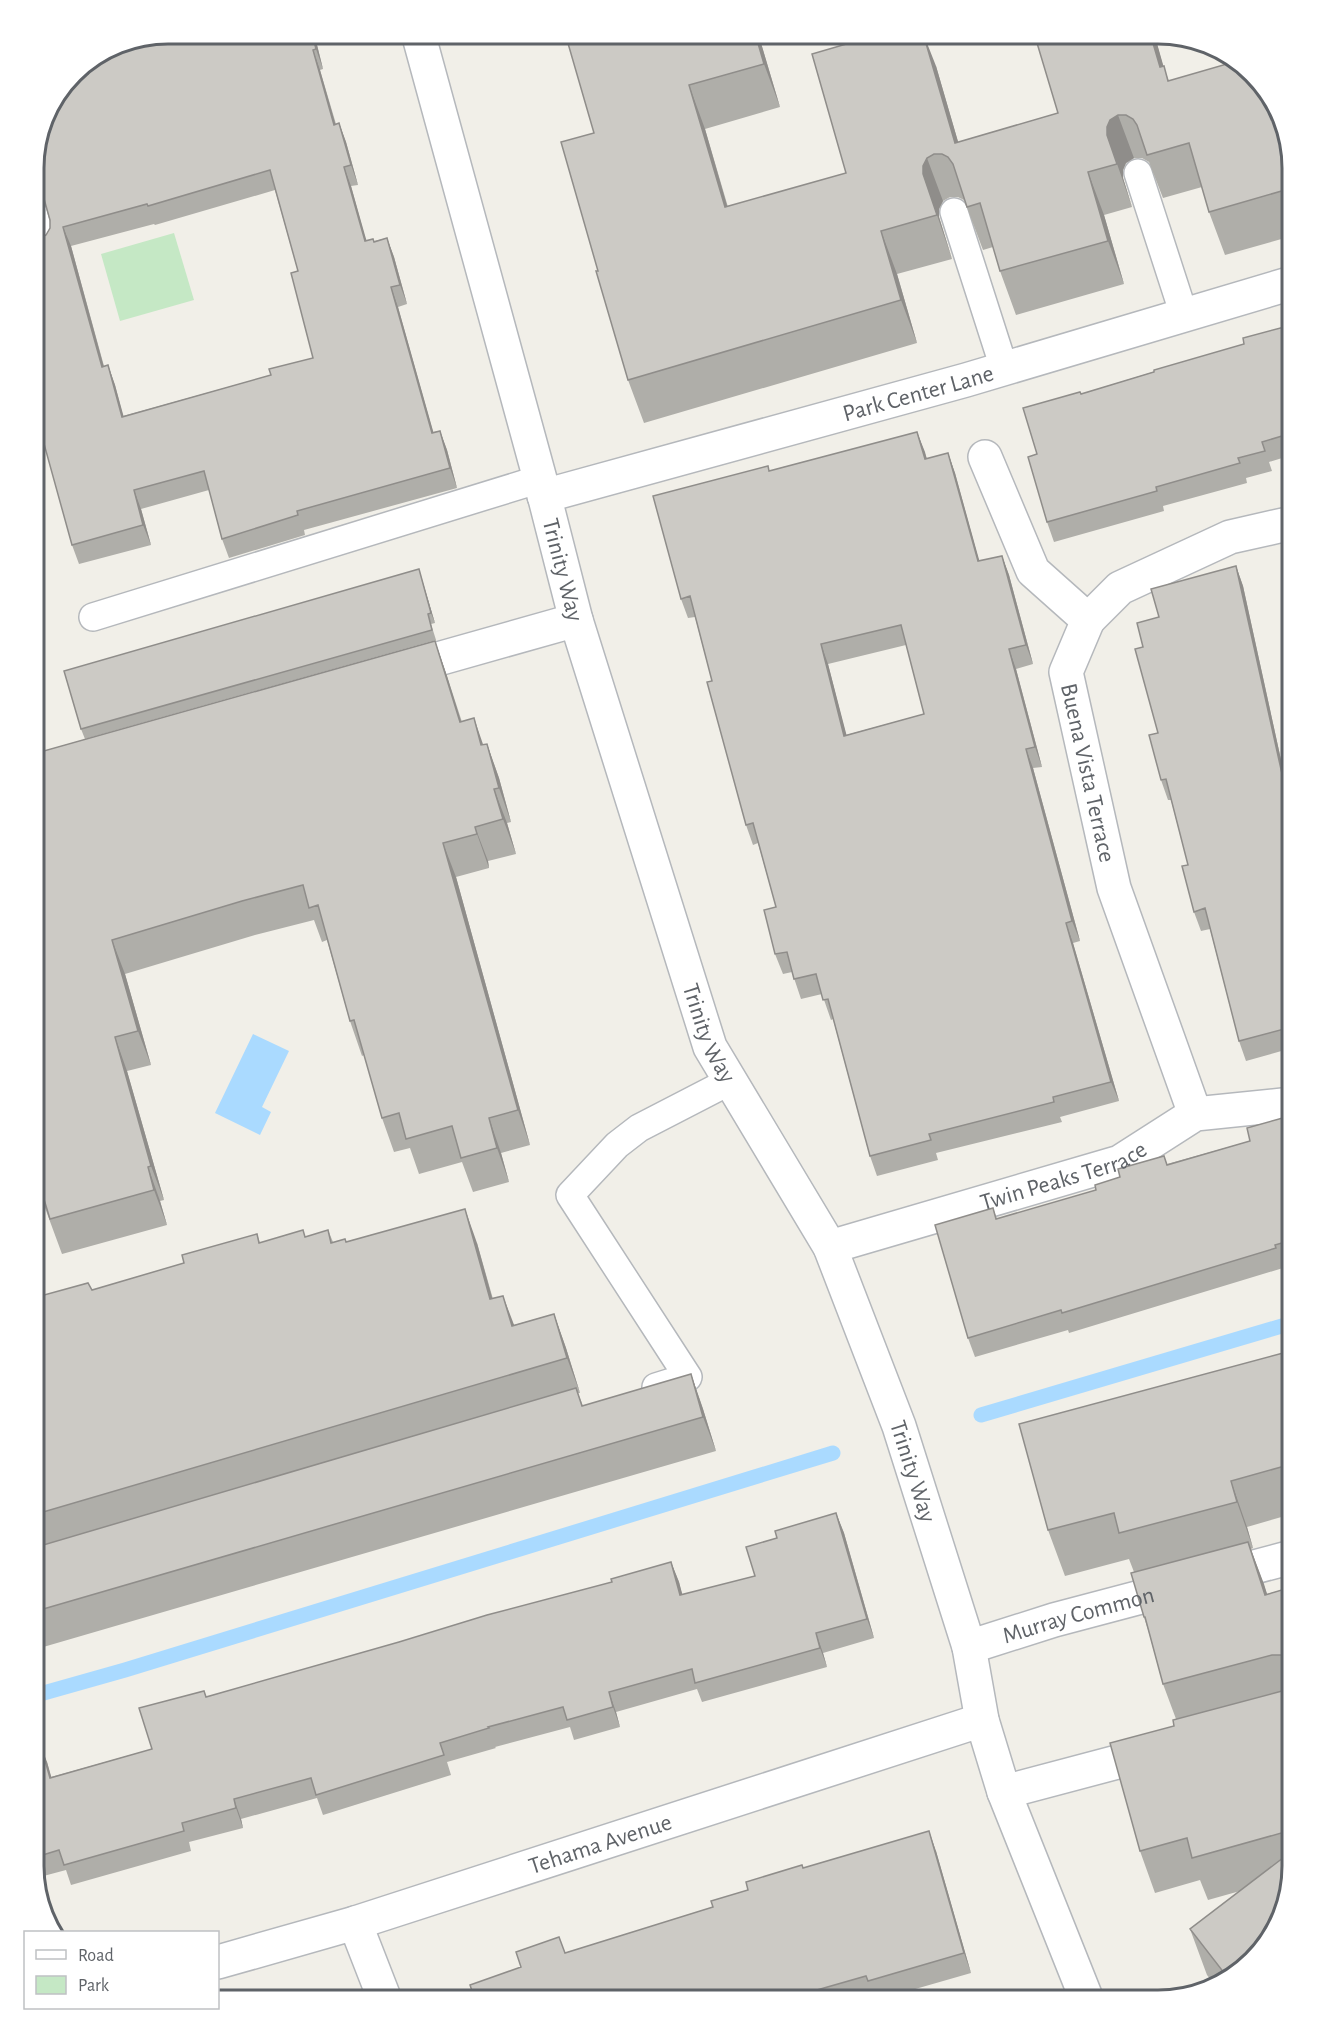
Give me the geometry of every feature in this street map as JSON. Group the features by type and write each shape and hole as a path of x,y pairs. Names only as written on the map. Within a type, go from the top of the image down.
{"street":[{"name":"Trinity Way","path":"421,44 576,620 710,1047 830,1247 899,1426 969,1647 982,1720 1004,1792 1083,1990"},
{"name":"Park Center Lane","path":"542,487 1004,368 1282,287"},
{"path":"985,457 1033,571 1088,620 1120,588 1230,537 1282,525"},
{"path":"373,678 576,620"},
{"name":"Buena Vista Terrace","path":"1088,620 1066,672 1114,888 1195,1114"},
{"name":"Twin Peaks Terrace","path":"830,1247 1120,1162 1195,1114 1282,1105"},
{"name":"Murray Common","path":"969,1647 1054,1620 1282,1560"},
{"name":"Tehama Avenue","path":"219,1962 355,1923 982,1720"},
{"path":"1004,1792 1188,1743"},
{"path":"355,1923 381,1989"}],"lane":[{"path":"1138,173 1184,315"},
{"path":"954,212 1004,368"},
{"path":"93,617 542,487"},
{"path":"631,1394 688,1377 570,1195 617,1145 639,1128 730,1080"}],"green space":[{"path":"174,233 194,300 120,321 101,254"}],"water":[{"path":"253,1034 289,1051 262,1107 271,1112 260,1135 215,1113"}],"building":[{"path":"159,44 315,44 316,49 313,50 334,125 339,123 351,165 344,167 365,241 373,239 374,242 387,238 400,285 391,287 432,433 440,431 450,468 297,511 298,515 222,539 204,471 134,490 143,525 72,545 44,444 44,236 50,228 50,220 44,199 44,159 48,135 60,105 74,86 105,60 143,46","holes":["270,170 298,271 291,273 313,358 269,369 271,375 122,417 108,365 102,367 63,227 147,204 148,206"]},
{"path":"568,44 758,44 764,64 689,85 725,207 846,173 812,54 846,44 926,44 955,143 1058,113 1037,44 1153,44 1160,67 1164,66 1168,81 1226,64 1256,92 1265,105 1277,135 1282,167 1282,191 1209,212 1189,143 1147,155 1133,119 1126,115 1118,115 1110,120 1107,127 1107,135 1117,164 1088,172 1108,241 1000,271 980,203 967,207 953,164 948,157 934,154 927,158 923,166 923,174 937,215 881,231 901,300 628,380 561,142 594,133"},
{"path":"1282,328 1282,436 1262,442 1265,451 1238,458 1240,463 1156,487 1157,491 1047,522 1028,457 1037,454 1023,408 1080,392 1081,394 1244,344 1243,338"},
{"path":"917,432 925,459 948,453 978,561 1002,556 1026,645 1009,649 1035,747 1026,749 1072,921 1066,923 1111,1082 1053,1097 1054,1102 929,1134 931,1140 870,1156 828,999 823,1000 816,974 794,979 787,952 775,954 764,910 776,907 753,823 746,825 707,682 712,681 690,596 681,599 653,496 768,466 769,471","holes":["901,625 924,714 844,736 821,644"]},
{"path":"1236,566 1282,774 1282,1030 1239,1041 1205,908 1194,912 1182,866 1188,865 1166,779 1161,780 1149,735 1158,733 1135,649 1143,647 1137,623 1159,617 1151,589"},
{"path":"419,569 431,613 428,614 432,630 81,729 64,671"},
{"path":"435,641 460,722 474,718 481,745 487,744 499,788 494,789 503,819 475,827 477,834 443,843 518,1110 489,1118 497,1148 461,1158 452,1126 406,1139 399,1113 382,1118 354,1020 350,1021 318,905 309,908 303,885 112,940 138,1031 115,1037 151,1166 148,1167 154,1190 50,1219 44,1199 44,751"},
{"path":"1282,1118 1282,1243 1275,1245 1276,1248 1062,1313 1061,1310 968,1338 935,1225 993,1208 996,1219 1096,1190 1095,1185 1120,1177 1118,1169 1164,1156 1167,1165 1250,1141 1247,1128"},
{"path":"465,1209 490,1299 503,1296 512,1326 554,1314 567,1358 44,1512 44,1295 88,1283 92,1290 184,1263 182,1255 257,1234 259,1243 303,1230 305,1237 328,1230 331,1243 345,1239 346,1242"},
{"path":"1282,1353 1282,1467 1231,1481 1237,1502 1119,1533 1114,1513 1048,1530 1019,1424"},
{"path":"691,1374 703,1417 44,1609 44,1545 576,1388 582,1406"},
{"path":"836,1513 867,1619 816,1633 820,1648 695,1683 692,1669 609,1692 613,1707 567,1720 563,1707 488,1727 440,1743 444,1755 316,1795 311,1778 234,1799 236,1808 182,1823 184,1831 64,1865 59,1850 44,1855 44,1757 50,1778 152,1749 139,1708 204,1691 206,1697 487,1615 612,1582 611,1579 671,1562 680,1595 755,1576 746,1547 777,1538 775,1531"},
{"path":"1248,1542 1265,1595 1282,1590 1282,1655 1272,1655 1163,1684 1131,1573"},
{"path":"1282,1691 1282,1833 1192,1858 1187,1838 1140,1851 1110,1743 1174,1726 1173,1720"},
{"path":"929,1831 964,1953 868,1981 866,1976 818,1990 471,1989 470,1985 521,1967 516,1952 559,1937 565,1953 713,1907 711,1901 748,1890 746,1882 802,1865 803,1868"},
{"path":"1282,1859 1280,1882 1272,1913 1256,1941 1233,1964 1223,1971 1190,1929"}],"waterway":[{"path":"981,1415 1282,1326"},
{"path":"44,1693 833,1453"}]}
